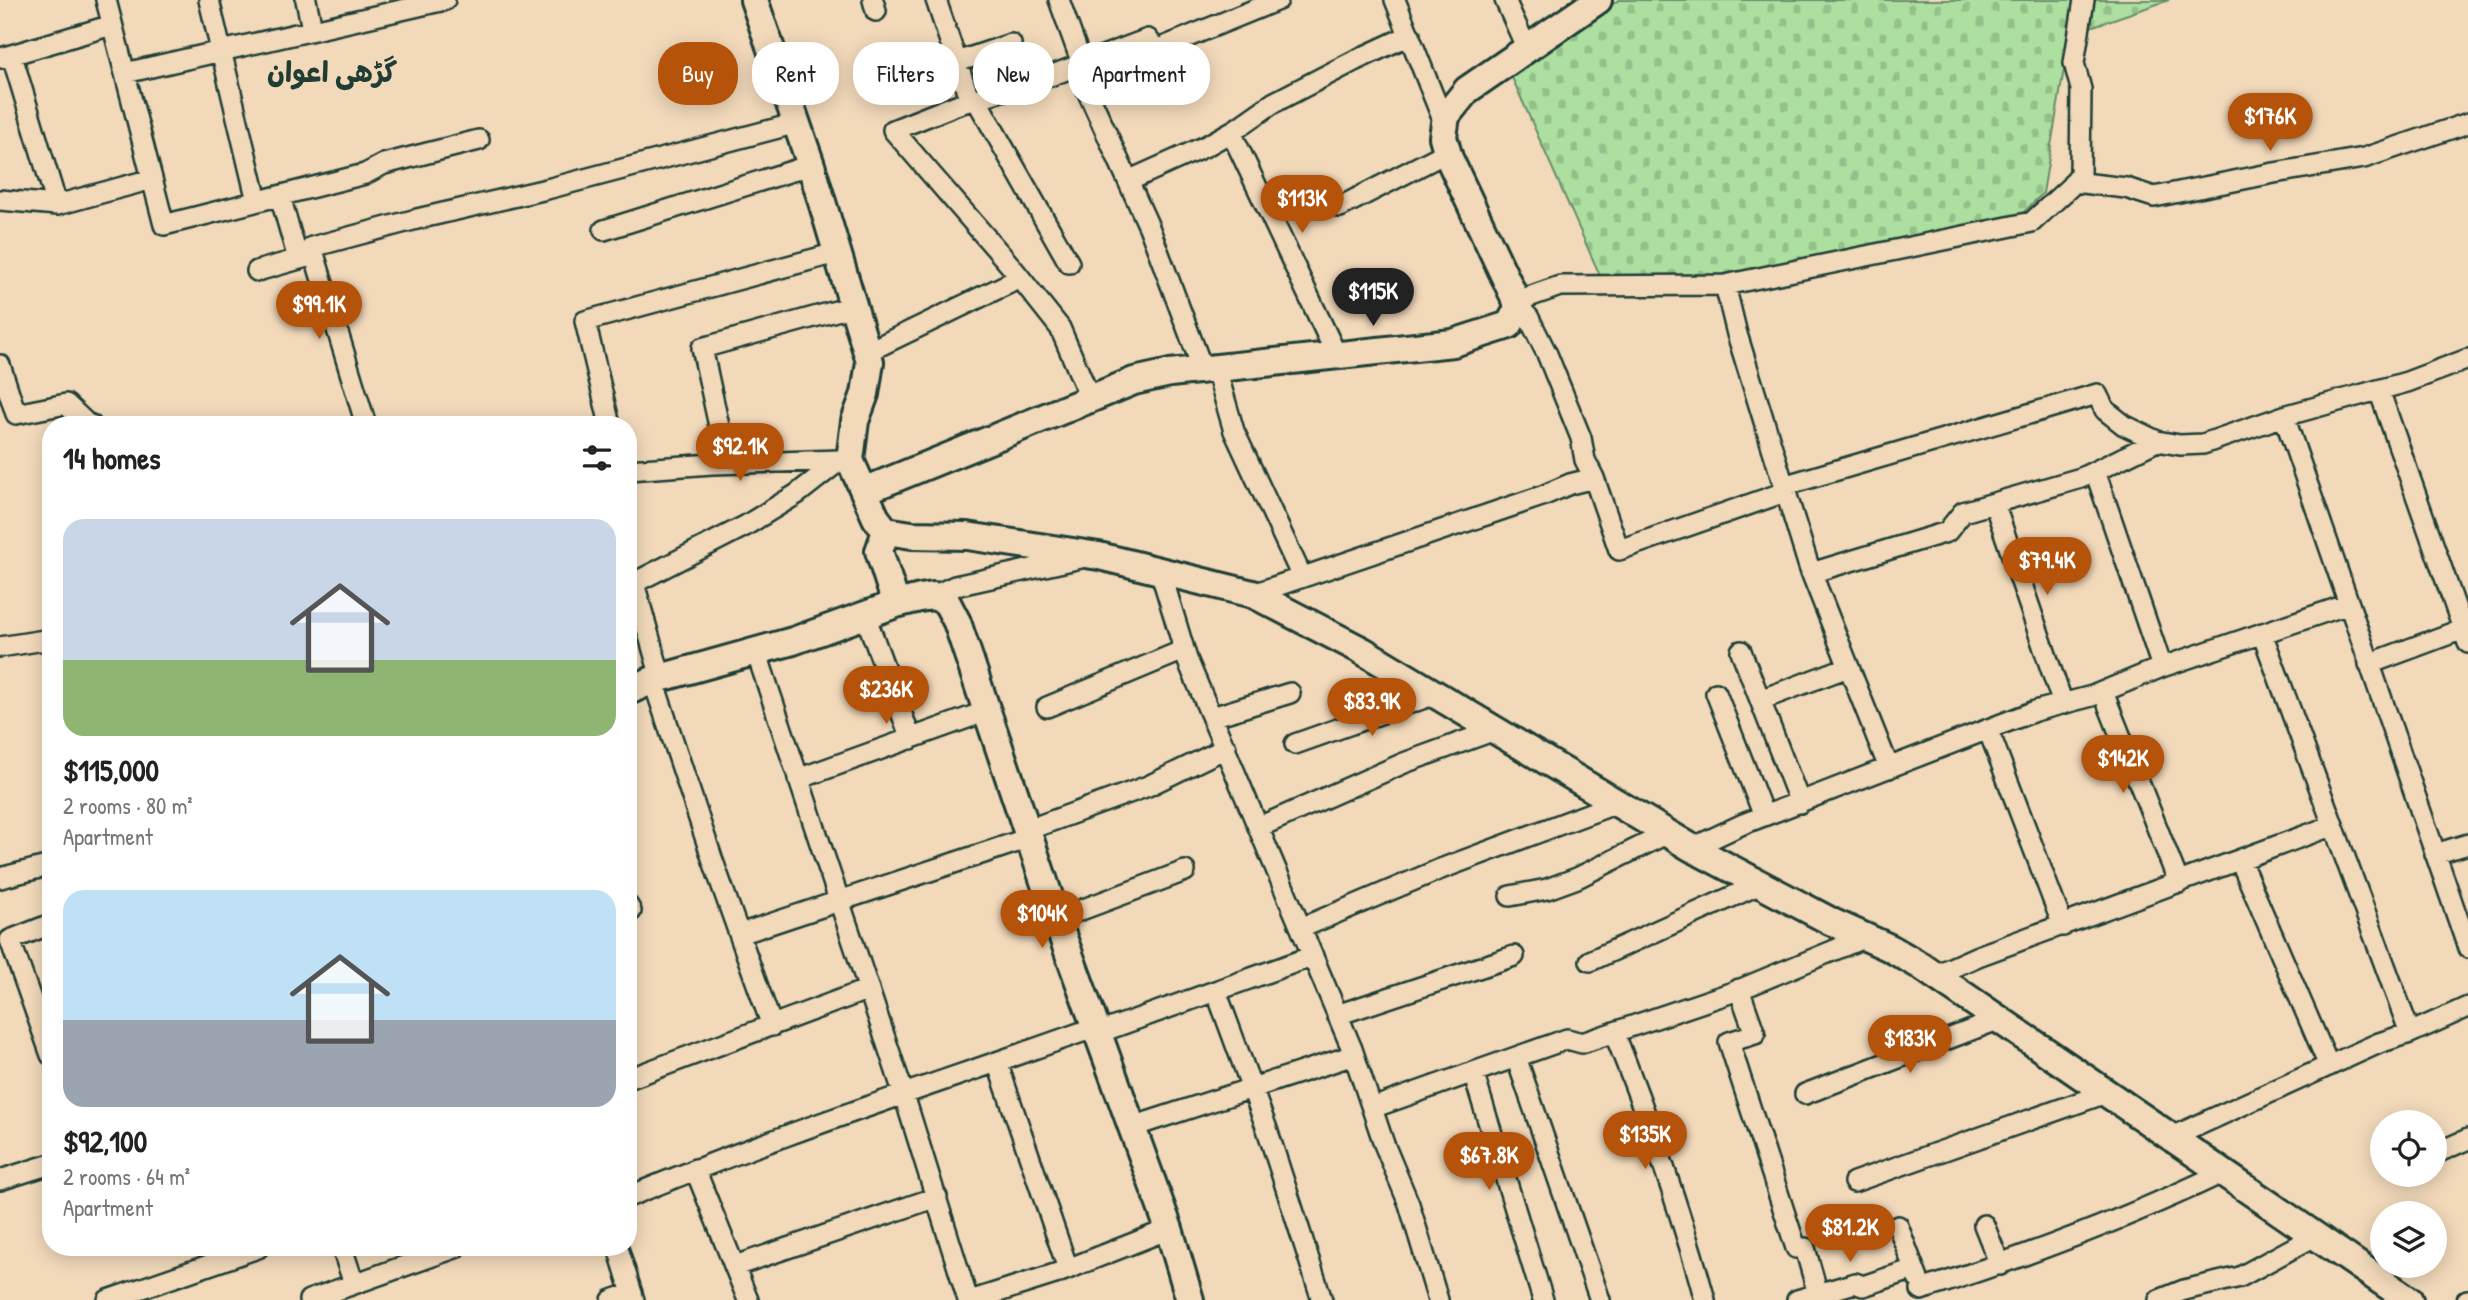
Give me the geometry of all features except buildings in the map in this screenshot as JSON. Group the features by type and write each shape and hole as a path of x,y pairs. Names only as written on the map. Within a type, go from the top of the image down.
{"street":[{"path":"106,0 164,226 365,174 384,164 479,140"},
{"path":"209,0 257,201"},
{"path":"306,0 312,29"},
{"path":"125,74 444,0"},
{"path":"637,581 745,526 797,494 844,460 865,394 870,362 811,165 754,0"},
{"path":"936,0 950,42"},
{"path":"1059,0 1072,42"},
{"path":"1173,42 1278,0"},
{"path":"1395,0 1445,125"},
{"path":"1505,0 1527,49"},
{"path":"1598,0 1467,90 1446,116 1443,137 1447,152 1518,304 1529,318 1547,354 1581,438 1585,460 1619,550 1784,489 2097,394 2105,410 2124,425 2157,441 2180,445 2203,444 2284,416 2379,390 2468,359"},
{"path":"864,491 1134,381 1170,373 1453,343 1508,325 1518,304 1560,286 1725,285 2032,222 2080,174 2081,89 2074,62 2084,0"},
{"path":"57,205 6,57 112,25"},
{"path":"1128,181 1206,146 1273,103 1410,35"},
{"path":"959,67 973,99 892,130 1020,278 1059,328 1090,398"},
{"path":"977,105 1069,262"},
{"path":"1096,105 1234,431 1302,577"},
{"path":"257,271 306,257 312,247 797,123"},
{"path":"2074,182 2126,188 2154,197 2364,158 2468,123"},
{"path":"1231,132 1337,356"},
{"path":"1340,207 1447,152"},
{"path":"604,230 811,165"},
{"path":"0,200 57,205 152,179"},
{"path":"280,195 306,257 363,416"},
{"path":"608,416 585,321 836,253"},
{"path":"867,352 1020,278"},
{"path":"1725,285 1737,334 1811,573 1889,768"},
{"path":"727,463 702,348 854,306"},
{"path":"0,365 16,414 66,404 79,416"},
{"path":"2370,664 2465,636 2379,390"},
{"path":"2284,416 2468,948"},
{"path":"1811,573 1947,532 1964,512 2081,478 2157,441"},
{"path":"637,469 727,463 844,460"},
{"path":"844,460 864,491 876,518 886,530 912,535 967,536 1094,555 1160,570 1253,594 1363,651 1692,848 1890,948 1935,975 2409,1300"},
{"path":"2095,471 2162,667"},
{"path":"1253,594 1594,478"},
{"path":"1994,503 2063,704"},
{"path":"886,530 879,551 896,604"},
{"path":"637,687 657,679 756,652 896,604 933,596 954,586 1094,555"},
{"path":"1160,570 1184,650 1354,1055 1409,1204 1438,1300"},
{"path":"933,596 946,601 951,609 1056,919 1169,1229 1190,1300"},
{"path":"1692,848 1764,816 2035,711 2103,692 2162,667 2349,604"},
{"path":"637,606 657,679 772,1026"},
{"path":"865,615 911,738"},
{"path":"2262,634 2410,1032"},
{"path":"0,647 42,640"},
{"path":"1046,707 1184,650"},
{"path":"756,652 971,1300 1068,1269 1169,1229"},
{"path":"1741,652 1800,803"},
{"path":"1760,700 1848,667"},
{"path":"2103,692 2179,883"},
{"path":"1212,717 1290,693"},
{"path":"1716,693 1764,816"},
{"path":"1295,744 1436,694"},
{"path":"798,779 987,712"},
{"path":"1988,729 2063,926"},
{"path":"1259,827 1404,763 1496,730"},
{"path":"740,934 1028,834 1148,786 1226,748"},
{"path":"1301,928 1438,870 1617,803"},
{"path":"1935,975 1978,956 2332,826"},
{"path":"1510,896 1547,889 1577,878 1668,833"},
{"path":"2435,854 2468,844"},
{"path":"2239,860 2329,1066"},
{"path":"0,878 42,867"},
{"path":"1056,919 1185,871"},
{"path":"1591,961 1760,884"},
{"path":"42,928 10,940 42,1019"},
{"path":"1372,1108 1567,1039 1582,1043 1615,1032 1739,989 1866,937"},
{"path":"637,1193 695,1169 997,1062 1313,956"},
{"path":"1337,1015 1514,956"},
{"path":"637,1076 869,989"},
{"path":"1739,989 1755,1034 1729,1042 1796,1248 1805,1248 1818,1294"},
{"path":"1216,990 1322,1300"},
{"path":"2170,1138 2379,1043 2468,1007"},
{"path":"1805,1094 2000,1019"},
{"path":"1615,1032 1648,1116 1685,1226 1705,1300"},
{"path":"1132,1127 1354,1055"},
{"path":"1516,1057 1600,1300"},
{"path":"997,1062 1068,1269"},
{"path":"1473,1072 1543,1300"},
{"path":"1854,1182 2106,1093"},
{"path":"2447,1148 2468,1139"},
{"path":"0,1180 42,1167"},
{"path":"695,1169 748,1300"},
{"path":"1898,1226 1923,1295 2146,1209 2222,1173"},
{"path":"735,1266 937,1197"},
{"path":"1984,1225 2000,1265"},
{"path":"2159,1300 2184,1290 2240,1277 2315,1236"},
{"path":"108,1300 209,1256"},
{"path":"344,1256 354,1284"},
{"path":"309,1300 433,1256"},
{"path":"612,1300 633,1297 620,1256"},
{"path":"1797,1300 1855,1283 1863,1286 1914,1269"}],"green space":[{"path":"1619,0 2169,0 2070,34 2043,193 2018,218 1715,278 1602,280 1510,73"}],"district":[{"name":"گڑھی اعوان","path":"332,72"}]}
